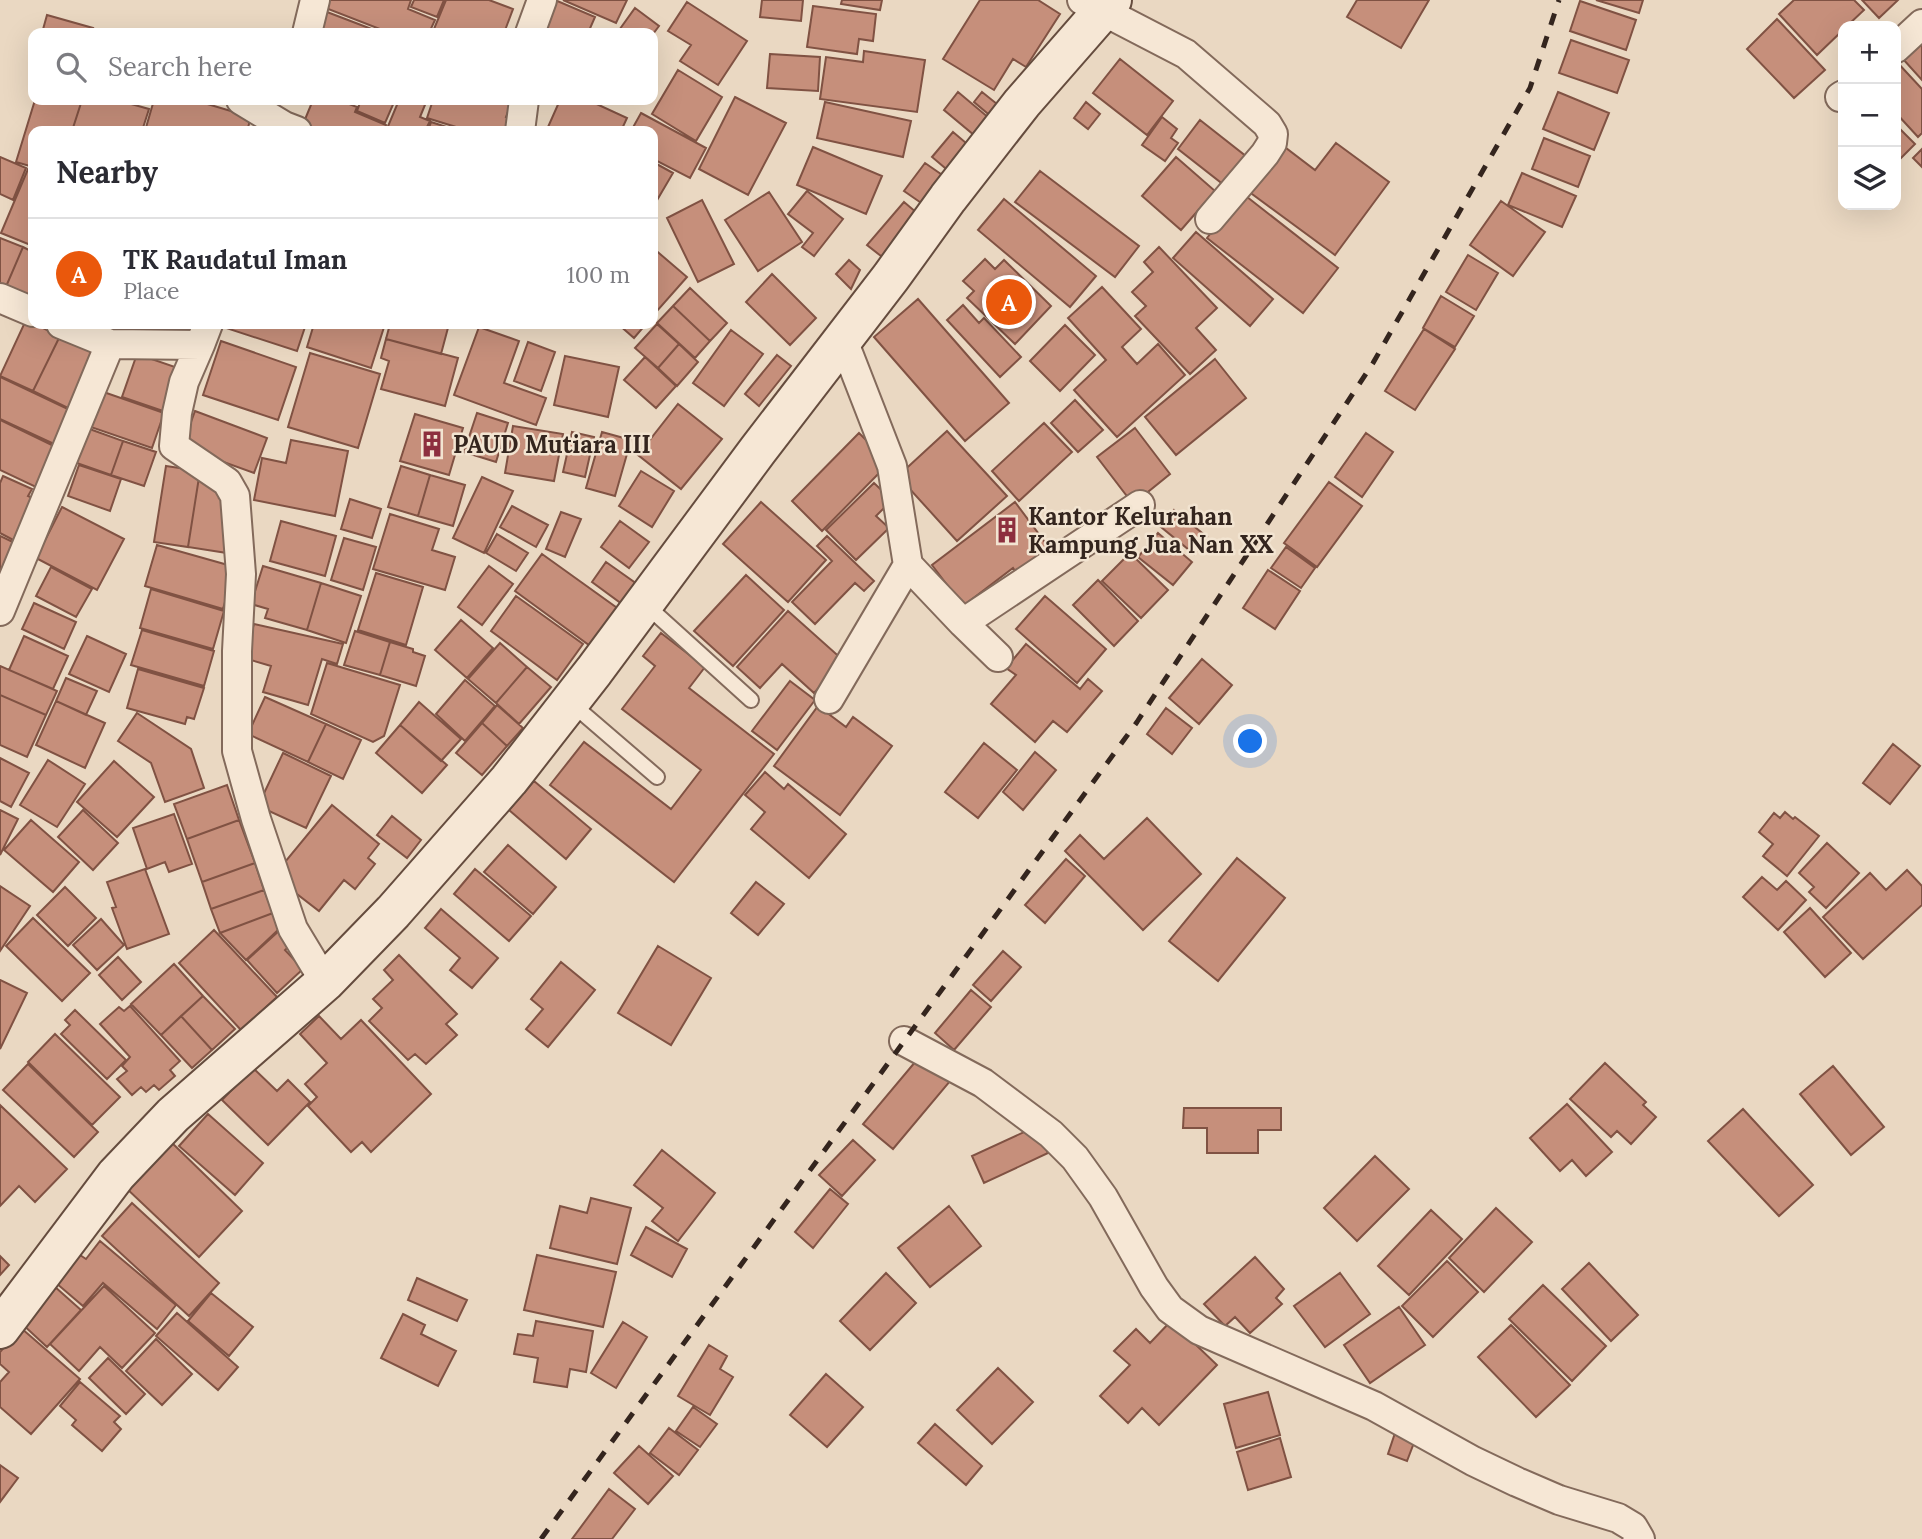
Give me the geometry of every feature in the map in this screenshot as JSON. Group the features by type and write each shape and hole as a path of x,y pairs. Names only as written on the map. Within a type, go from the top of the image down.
{"street":[{"path":"308,28 315,0"},
{"path":"532,28 542,0"},
{"path":"0,1329 125,1165 173,1115 325,982 393,912 509,780 948,198 1099,4 1186,54 1267,124 1273,134 1272,143 1265,154 1210,219"},
{"path":"1901,43 1922,24"},
{"path":"252,105 288,122"},
{"path":"521,126 523,105"},
{"path":"0,298 28,310"},
{"path":"73,329 110,344 204,334 184,382 177,413 174,446 227,482 235,496 241,574 237,651 237,751 256,819 293,929 325,982"},
{"path":"843,340 892,466 908,565 998,657"},
{"path":"0,611 110,344"},
{"path":"963,623 1140,505"},
{"path":"829,699 908,565"},
{"path":"904,1041 983,1083 1051,1134 1075,1158 1103,1197 1154,1287 1170,1309 1199,1330 1374,1406 1473,1461 1517,1482 1559,1500 1618,1518 1633,1527 1640,1539"}],"lane":[{"path":"644,604 751,700"},
{"path":"570,702 657,777"}],"building":[{"path":"326,0 411,0 408,9 435,20 431,28 377,28 323,7"},
{"path":"414,0 444,0 437,17 411,7"},
{"path":"446,0 489,0 513,9 506,28 434,28"},
{"path":"555,0 595,17 590,28 541,28"},
{"path":"563,0 627,0 616,23"},
{"path":"762,0 803,0 801,21 760,17"},
{"path":"842,0 882,0 880,10 841,4"},
{"path":"980,0 1038,0 1060,14 1026,67 1013,59 994,90 943,59"},
{"path":"1357,0 1429,0 1401,48 1347,17"},
{"path":"1596,0 1643,0 1639,13"},
{"path":"1794,0 1854,0 1864,10 1852,21 1838,21 1838,35 1817,55 1779,14"},
{"path":"1862,0 1898,0 1879,18"},
{"path":"1580,1 1636,20 1626,50 1570,31"},
{"path":"687,2 747,41 718,85 680,61 691,45 668,31"},
{"path":"813,6 876,14 873,41 859,39 857,54 807,47"},
{"path":"635,8 659,26 658,28 621,28"},
{"path":"327,12 369,28 320,28"},
{"path":"47,15 93,28 43,28"},
{"path":"1777,19 1825,70 1794,98 1747,49"},
{"path":"1571,40 1629,60 1617,93 1559,73"},
{"path":"1922,42 1922,80 1903,59"},
{"path":"864,51 925,60 917,112 820,99 826,57 863,62"},
{"path":"770,54 820,57 818,91 767,88"},
{"path":"1120,59 1173,101 1147,135 1093,93"},
{"path":"1901,66 1922,89 1922,133 1918,137 1901,118"},
{"path":"678,70 722,97 696,141 652,114"},
{"path":"958,92 989,118 974,135 944,110"},
{"path":"982,92 1002,108 993,118 974,102"},
{"path":"1558,92 1609,113 1594,150 1543,129"},
{"path":"735,97 786,123 748,195 699,169"},
{"path":"825,102 911,121 903,157 817,138"},
{"path":"1086,102 1100,114 1088,129 1074,118"},
{"path":"33,105 80,105 74,126 28,126 28,166 16,162"},
{"path":"80,105 135,105 149,109 144,126 74,126"},
{"path":"153,105 211,105 251,117 248,126 146,126"},
{"path":"311,105 352,105 357,107 355,112 386,125 386,126 302,126"},
{"path":"359,105 393,105 385,123 357,111"},
{"path":"397,105 425,105 420,117 430,121 428,126 388,126"},
{"path":"431,105 511,105 506,117 513,119 511,126 453,126 427,118"},
{"path":"558,105 599,105 627,118 623,126 548,126"},
{"path":"641,113 706,148 690,178 658,162 658,126 634,126"},
{"path":"1162,117 1177,129 1171,138 1178,143 1165,161 1142,145"},
{"path":"1200,120 1247,157 1224,185 1178,149"},
{"path":"1901,130 1915,144 1901,158"},
{"path":"953,132 972,148 951,173 932,157"},
{"path":"1544,138 1590,156 1578,187 1532,169"},
{"path":"1336,143 1389,182 1335,255 1248,191 1282,145 1315,170"},
{"path":"813,147 882,176 866,214 797,185"},
{"path":"1922,149 1922,167 1913,158"},
{"path":"0,157 26,168 13,200 0,194"},
{"path":"1176,157 1215,191 1181,230 1142,196"},
{"path":"925,163 948,179 927,207 904,191"},
{"path":"658,165 673,173 658,198"},
{"path":"28,169 28,244 1,233"},
{"path":"1040,171 1139,246 1115,277 1015,202"},
{"path":"1522,173 1576,196 1562,227 1508,205"},
{"path":"807,191 843,219 814,256 802,247 813,233 788,214"},
{"path":"769,192 802,242 758,271 725,220"},
{"path":"1242,193 1338,268 1303,313 1207,238"},
{"path":"1004,199 1096,276 1070,307 978,230"},
{"path":"702,200 734,264 698,282 667,218"},
{"path":"1501,201 1545,232 1513,276 1470,245"},
{"path":"904,202 923,218 886,260 867,245"},
{"path":"1196,232 1273,299 1250,326 1173,258"},
{"path":"0,238 23,247 5,289 0,287"},
{"path":"23,247 28,250 28,299 5,289"},
{"path":"1159,247 1217,308 1196,328 1216,350 1190,374 1135,316 1146,306 1132,292 1153,272 1144,262"},
{"path":"658,252 687,277 658,310"},
{"path":"1468,255 1498,273 1476,310 1446,292"},
{"path":"985,259 995,269 1004,260 1051,306 1015,344 967,298 974,291 963,281"},
{"path":"849,260 860,270 851,289 836,274"},
{"path":"772,274 816,318 790,345 746,302"},
{"path":"1102,287 1141,329 1122,347 1137,364 1158,344 1185,375 1117,437 1074,390 1106,360 1068,318"},
{"path":"690,288 727,323 710,341 673,306"},
{"path":"1441,296 1474,316 1455,347 1423,328"},
{"path":"918,299 1009,403 965,441 874,337"},
{"path":"963,305 979,323 984,318 1021,357 1000,377 947,320"},
{"path":"673,306 710,341 695,358 658,322"},
{"path":"26,320 28,329 45,329 60,336 33,391 0,376"},
{"path":"658,325 679,344 658,368 635,348 652,329 658,329"},
{"path":"1065,325 1095,355 1060,391 1030,361"},
{"path":"119,329 148,329 144,339"},
{"path":"160,329 194,329 189,341"},
{"path":"229,329 304,329 297,351"},
{"path":"312,329 383,329 371,368 307,347"},
{"path":"389,329 448,329 441,354 386,339"},
{"path":"478,329 485,329 519,341 504,383 546,398 536,425 454,395"},
{"path":"624,329 642,329 634,338"},
{"path":"1424,329 1455,349 1415,410 1385,391"},
{"path":"731,330 763,354 724,406 693,383"},
{"path":"60,336 96,354 70,409 33,391"},
{"path":"386,339 458,358 445,406 381,389 389,361 381,358"},
{"path":"221,341 296,367 278,420 203,395"},
{"path":"528,342 555,352 541,391 514,381"},
{"path":"679,344 698,362 677,386 658,368"},
{"path":"310,353 380,374 358,448 288,427"},
{"path":"137,354 178,368 163,411 122,397"},
{"path":"777,355 791,366 759,406 745,394"},
{"path":"565,356 619,367 608,417 554,405"},
{"path":"645,357 676,386 656,408 624,380"},
{"path":"1215,359 1246,398 1176,455 1145,417"},
{"path":"0,377 70,410 54,444 0,419"},
{"path":"95,389 164,413 152,448 82,424"},
{"path":"1075,400 1103,430 1078,452 1051,423"},
{"path":"678,404 722,439 681,489 638,455"},
{"path":"195,411 267,438 254,473 182,447"},
{"path":"477,413 508,423 496,462 464,452"},
{"name":"PAUD Mutiara III","path":"415,414 463,428 449,475 400,461"},
{"path":"0,420 58,448 38,488 0,470"},
{"path":"1044,423 1072,452 1019,501 992,471"},
{"path":"513,426 563,434 554,481 505,473"},
{"path":"84,427 123,441 111,475 71,461"},
{"path":"1135,428 1170,474 1133,504 1097,457"},
{"path":"947,431 1007,496 957,541 898,476"},
{"path":"572,432 594,437 585,477 563,472"},
{"path":"602,432 631,440 615,496 586,488"},
{"path":"859,433 889,463 822,531 792,501"},
{"path":"1366,433 1393,452 1362,497 1335,477"},
{"path":"291,440 348,451 335,516 254,500 262,458 286,463"},
{"path":"123,441 156,452 144,486 111,475"},
{"path":"79,465 121,479 110,511 68,496"},
{"path":"166,466 200,471 188,547 154,542"},
{"path":"401,466 430,475 418,516 388,507"},
{"path":"200,471 222,483 219,498 228,499 227,553 188,547"},
{"path":"641,471 674,491 652,527 619,506"},
{"path":"430,475 465,485 453,526 418,516"},
{"path":"3,476 32,489 28,496 37,500 17,542 0,533 0,483"},
{"path":"482,477 513,491 484,553 453,538"},
{"path":"1329,482 1362,506 1317,567 1284,543"},
{"path":"874,483 892,500 876,516 889,528 856,560 826,530"},
{"path":"350,499 381,509 372,538 341,529"},
{"path":"761,502 826,560 788,602 723,544"},
{"name":"Kantor Kelurahan Kampung Jua Nan XX","path":"1015,502 1056,557 1022,581 1013,568 963,606 932,565"},
{"path":"512,506 548,525 536,547 500,527"},
{"path":"62,507 124,539 97,590 36,558"},
{"path":"1174,510 1207,537 1194,554 1161,527"},
{"path":"561,512 581,519 565,557 546,549"},
{"path":"390,514 439,529 432,550 455,557 445,590 373,569"},
{"path":"281,521 336,536 325,576 270,561"},
{"path":"620,521 649,542 629,568 601,547"},
{"path":"1158,533 1192,562 1173,585 1138,557"},
{"path":"497,534 528,553 516,571 486,553"},
{"path":"0,536 17,544 0,578"},
{"path":"827,536 874,581 864,591 855,583 815,624 792,602 832,561 817,546"},
{"path":"344,538 376,547 363,590 331,580"},
{"path":"157,545 235,567 223,609 145,586"},
{"path":"1286,547 1315,568 1301,588 1271,568"},
{"path":"1130,553 1168,590 1141,618 1102,581"},
{"path":"542,554 620,610 593,648 515,591"},
{"path":"606,562 637,584 622,604 592,582"},
{"path":"263,566 321,583 307,630 265,618 268,609 251,604"},
{"path":"489,566 513,584 482,625 458,607"},
{"path":"51,567 92,589 76,617 36,596"},
{"path":"1268,570 1300,591 1275,629 1243,608"},
{"path":"376,573 423,587 406,645 358,630"},
{"path":"746,575 784,610 733,666 694,631"},
{"path":"1098,580 1138,621 1114,646 1073,605"},
{"path":"321,583 361,596 346,643 307,630"},
{"path":"151,589 224,611 213,649 140,628"},
{"path":"516,596 583,644 557,680 491,631"},
{"path":"1045,596 1106,649 1077,683 1016,629"},
{"path":"34,603 76,622 64,649 22,629"},
{"path":"788,611 844,661 814,693 782,664 760,688 737,667"},
{"path":"461,620 493,648 467,678 435,650"},
{"path":"254,624 343,644 337,664 322,659 308,705 263,692 271,666 244,658"},
{"path":"142,630 214,651 204,686 131,665"},
{"path":"355,631 390,642 380,675 344,665"},
{"path":"661,633 705,667 689,688 774,754 674,882 550,785 584,742 671,809 701,770 622,709 655,666 643,656"},
{"path":"24,636 68,656 53,689 9,670"},
{"path":"87,636 126,654 109,692 69,674"},
{"path":"390,642 425,656 416,686 380,675"},
{"path":"500,643 527,667 496,703 468,679"},
{"path":"1026,644 1080,689 1088,679 1102,691 1067,732 1053,721 1035,742 991,704 1016,675 1006,668"},
{"path":"1202,659 1232,685 1199,724 1169,698"},
{"path":"327,663 400,685 384,736 373,742 311,714"},
{"path":"0,666 57,691 46,715 0,695"},
{"path":"527,667 551,687 519,724 496,703"},
{"path":"138,669 204,688 194,719 187,717 185,724 127,708"},
{"path":"66,678 97,691 86,715 56,701"},
{"path":"465,680 495,706 465,741 436,714"},
{"path":"790,681 815,700 777,750 752,731"},
{"path":"0,695 46,715 27,757 0,745"},
{"path":"265,697 326,724 308,762 248,734"},
{"path":"56,701 105,723 85,768 36,745"},
{"path":"419,702 461,739 441,761 400,725"},
{"path":"497,705 523,728 507,746 482,723"},
{"path":"818,706 846,727 853,717 892,746 840,815 774,766"},
{"path":"1166,708 1192,728 1172,754 1147,734"},
{"path":"137,713 191,749 204,788 165,802 151,763 118,741"},
{"path":"482,723 507,746 482,775 456,753"},
{"path":"326,724 361,740 343,779 308,762"},
{"path":"400,725 447,765 422,793 376,753"},
{"path":"984,743 1017,770 978,818 945,792"},
{"path":"1893,744 1920,766 1890,804 1863,783"},
{"path":"1035,752 1056,770 1023,810 1003,792"},
{"path":"283,753 331,776 306,828 258,806"},
{"path":"0,758 29,773 11,807 0,801"},
{"path":"48,760 85,784 57,827 20,805"},
{"path":"114,761 154,797 117,837 77,802"},
{"path":"765,772 784,789 788,784 846,834 809,878 751,829 765,812 745,795"},
{"path":"534,781 591,829 566,859 509,810"},
{"path":"227,785 239,820 187,839 174,804"},
{"path":"332,805 379,844 368,858 375,864 355,889 344,880 319,911 284,884 290,876 280,868"},
{"path":"0,810 18,819 0,855"},
{"path":"83,810 118,843 93,870 58,837"},
{"path":"1785,812 1819,836 1787,876 1763,856 1773,844 1759,832 1774,813 1780,818"},
{"path":"174,814 192,864 169,872 165,862 147,869 133,828"},
{"path":"392,816 421,840 407,858 377,835"},
{"path":"1147,818 1201,874 1143,930 1065,851 1080,835 1104,859"},
{"path":"31,820 79,862 53,892 4,850"},
{"path":"239,820 255,863 202,882 187,839"},
{"path":"1827,843 1859,873 1826,908 1809,892 1814,887 1799,873"},
{"path":"508,845 556,887 533,914 484,872"},
{"path":"1237,858 1285,898 1218,981 1169,941"},
{"path":"1066,859 1085,876 1045,923 1025,905"},
{"path":"255,863 264,890 211,909 202,882"},
{"path":"145,869 169,934 127,949 112,908 116,907 107,882"},
{"path":"475,869 531,916 509,941 454,894"},
{"path":"1907,870 1922,886 1922,905 1863,959 1823,917 1870,873 1886,890"},
{"path":"1762,877 1777,890 1786,881 1806,900 1778,930 1743,897"},
{"path":"756,882 784,904 758,935 731,913"},
{"path":"0,886 30,906 0,951"},
{"path":"65,887 96,918 68,946 37,915"},
{"path":"264,890 273,913 220,933 211,909"},
{"path":"1810,908 1851,953 1825,977 1784,932"},
{"path":"441,909 498,958 472,988 450,970 460,958 425,928"},
{"path":"273,913 278,930 246,960 220,933"},
{"path":"33,918 90,973 62,1001 6,946"},
{"path":"101,919 124,945 97,970 73,945"},
{"path":"281,929 293,943 285,950 303,969 277,993 247,960"},
{"path":"214,930 277,997 241,1030 179,963"},
{"path":"658,946 711,978 671,1045 618,1013"},
{"path":"1003,951 1021,967 991,1001 973,985"},
{"path":"399,955 457,1014 446,1024 457,1035 426,1064 415,1054 408,1060 369,1021 382,1008 373,999 393,980 384,970"},
{"path":"118,957 141,982 122,1000 99,975"},
{"path":"561,962 595,990 548,1047 526,1029 543,1009 531,999"},
{"path":"174,964 203,996 161,1035 131,1004"},
{"path":"0,980 27,993 0,1049"},
{"path":"971,990 991,1007 954,1050 935,1033"},
{"path":"203,996 235,1029 212,1050 181,1016"},
{"path":"130,1006 180,1061 170,1070 175,1076 159,1090 154,1085 146,1092 141,1087 132,1095 117,1079 127,1071 122,1066 130,1057 100,1024 119,1007 124,1011"},
{"path":"75,1010 126,1060 107,1079 61,1034 70,1025 65,1020"},
{"path":"181,1016 212,1050 192,1068 161,1035"},
{"path":"319,1016 341,1039 361,1020 431,1094 371,1152 362,1142 351,1152 308,1106 317,1097 305,1084 327,1063 300,1034"},
{"path":"55,1034 120,1097 92,1125 28,1062"},
{"path":"921,1055 951,1080 893,1149 863,1124"},
{"path":"1605,1063 1646,1102 1643,1105 1656,1117 1631,1144 1617,1131 1611,1137 1570,1099"},
{"path":"28,1064 98,1132 74,1157 3,1090"},
{"path":"1833,1066 1884,1127 1851,1155 1800,1094"},
{"path":"253,1068 277,1091 288,1080 310,1102 268,1145 222,1100"},
{"path":"1567,1104 1612,1152 1586,1176 1572,1160 1560,1171 1530,1138"},
{"path":"0,1105 67,1169 35,1202 19,1186 0,1206"},
{"path":"1184,1108 1281,1108 1281,1130 1258,1130 1258,1153 1207,1153 1207,1128 1183,1128"},
{"path":"1743,1109 1813,1185 1779,1216 1708,1141"},
{"path":"208,1114 263,1163 235,1195 179,1146"},
{"path":"1035,1127 1048,1153 984,1183 972,1156"},
{"path":"169,1140 242,1211 199,1257 125,1187"},
{"path":"853,1140 875,1160 842,1196 819,1175"},
{"path":"662,1150 715,1193 678,1241 652,1221 663,1208 634,1185"},
{"path":"1375,1156 1409,1189 1357,1241 1324,1208"},
{"path":"830,1189 848,1204 813,1248 795,1232"},
{"path":"591,1198 631,1208 617,1264 550,1248 560,1206 587,1213"},
{"path":"132,1203 219,1283 189,1316 102,1236"},
{"path":"949,1206 981,1246 930,1287 898,1248"},
{"path":"1496,1208 1532,1242 1484,1292 1449,1258"},
{"path":"1431,1210 1462,1239 1409,1295 1378,1266"},
{"path":"646,1227 687,1249 672,1277 631,1255"},
{"path":"100,1241 176,1305 157,1329 103,1283 83,1306 56,1283 80,1255 86,1259"},
{"path":"537,1255 616,1272 603,1327 524,1310"},
{"path":"0,1256 9,1265 0,1275"},
{"path":"1255,1257 1284,1289 1276,1298 1282,1304 1250,1333 1235,1317 1225,1326 1204,1304"},
{"path":"1447,1261 1478,1292 1433,1337 1402,1306"},
{"path":"1589,1263 1638,1315 1611,1341 1562,1289"},
{"path":"886,1273 916,1303 870,1350 840,1321"},
{"path":"1340,1273 1370,1314 1325,1347 1294,1306"},
{"path":"417,1278 467,1300 457,1321 408,1300"},
{"path":"1543,1285 1606,1346 1572,1381 1509,1319"},
{"path":"54,1286 81,1310 47,1347 20,1322"},
{"path":"104,1286 155,1333 122,1368 100,1347 79,1371 50,1344"},
{"path":"211,1293 253,1327 229,1356 188,1321"},
{"path":"1399,1307 1425,1345 1370,1383 1344,1345"},
{"path":"177,1313 238,1367 218,1390 156,1336"},
{"path":"403,1314 425,1325 421,1334 456,1351 438,1386 381,1358"},
{"path":"536,1321 593,1331 586,1372 570,1369 567,1387 534,1382 538,1358 514,1354 518,1334 533,1336"},
{"path":"1171,1321 1217,1365 1159,1425 1142,1408 1128,1423 1100,1396 1130,1365 1114,1351 1136,1329 1150,1343"},
{"path":"623,1322 647,1337 616,1388 591,1373"},
{"path":"1511,1325 1570,1385 1536,1417 1478,1357"},
{"path":"21,1328 80,1379 31,1434 0,1407 0,1382 9,1372 0,1364 0,1352"},
{"path":"156,1339 192,1374 162,1405 126,1371"},
{"path":"709,1345 727,1356 720,1369 733,1377 710,1415 678,1396"},
{"path":"108,1358 145,1394 126,1414 89,1378"},
{"path":"998,1368 1033,1402 992,1444 957,1410"},
{"path":"826,1374 863,1407 827,1447 790,1415"},
{"path":"80,1382 120,1416 114,1422 121,1429 102,1451 72,1425 76,1420 60,1406"},
{"path":"1268,1392 1280,1435 1236,1448 1224,1404"},
{"path":"693,1407 717,1424 700,1447 676,1431"},
{"path":"935,1424 982,1466 966,1485 918,1443"},
{"path":"669,1428 698,1450 679,1475 650,1453"},
{"path":"1395,1433 1415,1440 1407,1461 1388,1454"},
{"path":"1280,1438 1291,1477 1248,1490 1237,1452"},
{"path":"639,1446 673,1476 648,1504 614,1473"},
{"path":"0,1465 18,1478 0,1502"},
{"path":"609,1489 635,1509 612,1539 572,1539"}],"railway":[{"path":"541,1539 1137,722 1373,363 1530,88 1559,0"}],"place":[{"name":"TK Raudatul Iman","path":"1009,302"},
{"name":"PAUD Mutiara III","path":"432,444"},
{"name":"Kantor Kelurahan Kampung Jua Nan XX","path":"1007,530"}]}
